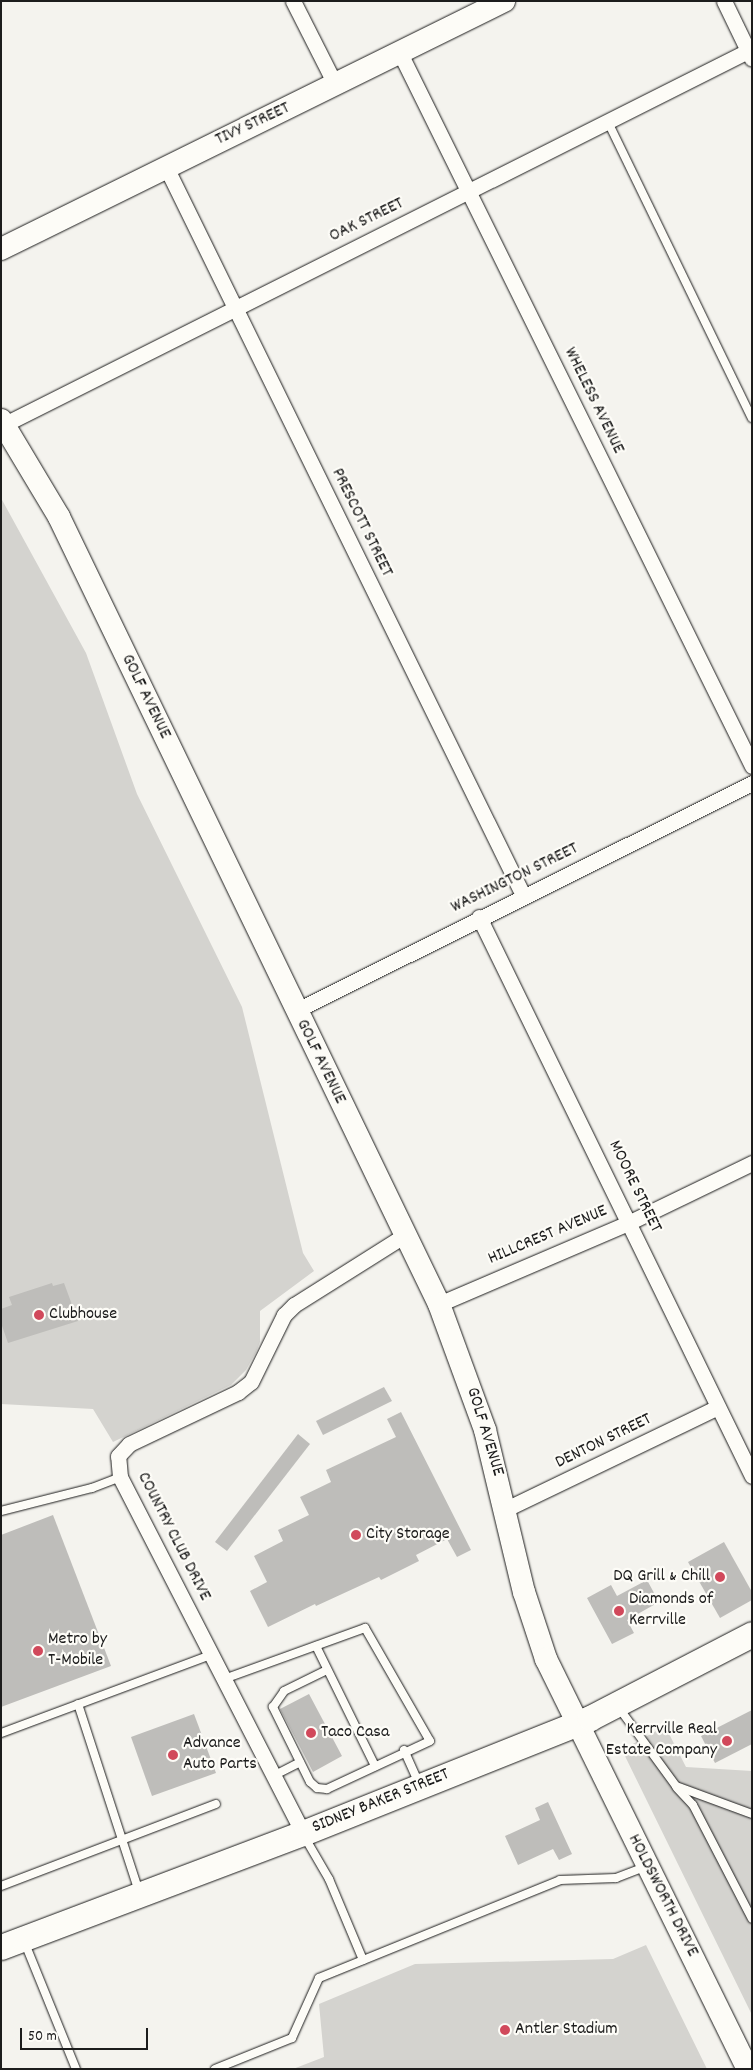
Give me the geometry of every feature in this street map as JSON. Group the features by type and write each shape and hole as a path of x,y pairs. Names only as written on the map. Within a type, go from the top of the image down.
{"main road":[{"name":"TIVY STREET","path":"1,250 166,167 336,86 504,1"},
{"name":"GOLF AVENUE","path":"2,423 59,517 295,1011 439,1304 485,1430 530,1609 546,1659 577,1723"},
{"name":"SIDNEY BAKER STREET","path":"12,1943 303,1833 577,1723 752,1634"},
{"name":"HOLDSWORTH DRIVE","path":"577,1723 748,2069"}],"street":[{"path":"293,1 336,86"},
{"path":"724,1 750,55"},
{"name":"WHELESS AVENUE","path":"400,53 752,766"},
{"name":"OAK STREET","path":"2,423 608,122 750,55"},
{"name":"PRESCOTT STREET","path":"166,167 523,895"},
{"name":"WASHINGTON STREET","path":"295,1011 523,895 752,783"},
{"name":"MOORE STREET","path":"479,917 630,1222 752,1476"},
{"name":"HILLCREST AVENUE","path":"439,1304 630,1222 752,1162"},
{"name":"COUNTRY CLUB DRIVE","path":"303,1833 120,1476 118,1456 121,1449 238,1392 251,1382 284,1315 294,1305 405,1235"},
{"name":"DENTON STREET","path":"506,1509 718,1408"}],"lane":[{"path":"608,122 752,418"},
{"path":"1,1511 92,1488 120,1476"},
{"path":"224,1679 366,1628 430,1741 404,1750 327,1789 317,1788 310,1782 274,1707 284,1691 327,1670"},
{"path":"316,1646 375,1766"},
{"path":"1,1733 211,1655"},
{"path":"78,1704 140,1894"},
{"path":"616,1704 676,1786 693,1806 752,1919"},
{"path":"404,1750 420,1786"},
{"path":"273,1776 300,1762"},
{"path":"676,1786 752,1814"},
{"path":"1,1886 216,1804"},
{"path":"303,1833 329,1879 363,1960"},
{"path":"215,2069 292,2038 319,1978 560,1880 616,1878 647,1867"},
{"path":"12,1943 76,2069"}],"shaded area":[{"path":"1,498 86,653 137,794 242,1007 303,1253 314,1271 260,1311 260,1342 246,1370 231,1385 113,1442 93,1409 1,1404"},
{"path":"665,1726 686,1767 752,1771 752,2015 622,1750"},
{"name":"Antler Stadium","path":"646,1945 707,2069 293,2069 324,2057 319,2004 415,1964 613,1959"}],"building":[{"name":"Clubhouse","path":"52,1283 53,1286 64,1283 78,1321 8,1343 1,1323 1,1309 12,1305 9,1297"},
{"path":"384,1387 392,1401 323,1435 316,1421"},
{"path":"401,1412 471,1550 457,1557 447,1539 416,1555 419,1561 381,1580 379,1577 316,1606 315,1604 268,1627 250,1591 267,1582 254,1556 283,1541 278,1530 309,1515 300,1497 331,1482 326,1470 396,1437 387,1419"},
{"path":"298,1434 310,1444 227,1551 215,1542"},
{"path":"53,1515 111,1666 1,1707 1,1535"},
{"name":"DQ Grill & Chill","path":"724,1542 752,1592 752,1600 720,1618 688,1562"},
{"name":"Diamonds of Kerrville","path":"647,1580 659,1602 627,1620 634,1633 612,1644 587,1598 611,1585 617,1596"},
{"name":"Taco Casa","path":"309,1694 342,1756 313,1772 280,1709"},
{"name":"Kerrville Real Estate Company","path":"752,1710 752,1744 715,1763 701,1736"},
{"name":"Advance Auto Parts","path":"194,1714 216,1773 152,1796 131,1737"},
{"path":"548,1802 572,1854 559,1860 553,1849 518,1865 505,1836 540,1820 535,1808"}],"place":[{"name":"Clubhouse","path":"39,1315"},
{"name":"City Storage","path":"356,1535"},
{"name":"DQ Grill & Chill","path":"720,1577"},
{"name":"Diamonds of Kerrville","path":"619,1611"},
{"name":"Metro by T-Mobile","path":"38,1651"},
{"name":"Taco Casa","path":"311,1733"},
{"name":"Kerrville Real Estate Company","path":"727,1741"},
{"name":"Advance Auto Parts","path":"173,1755"},
{"name":"Antler Stadium","path":"505,2030"}]}
